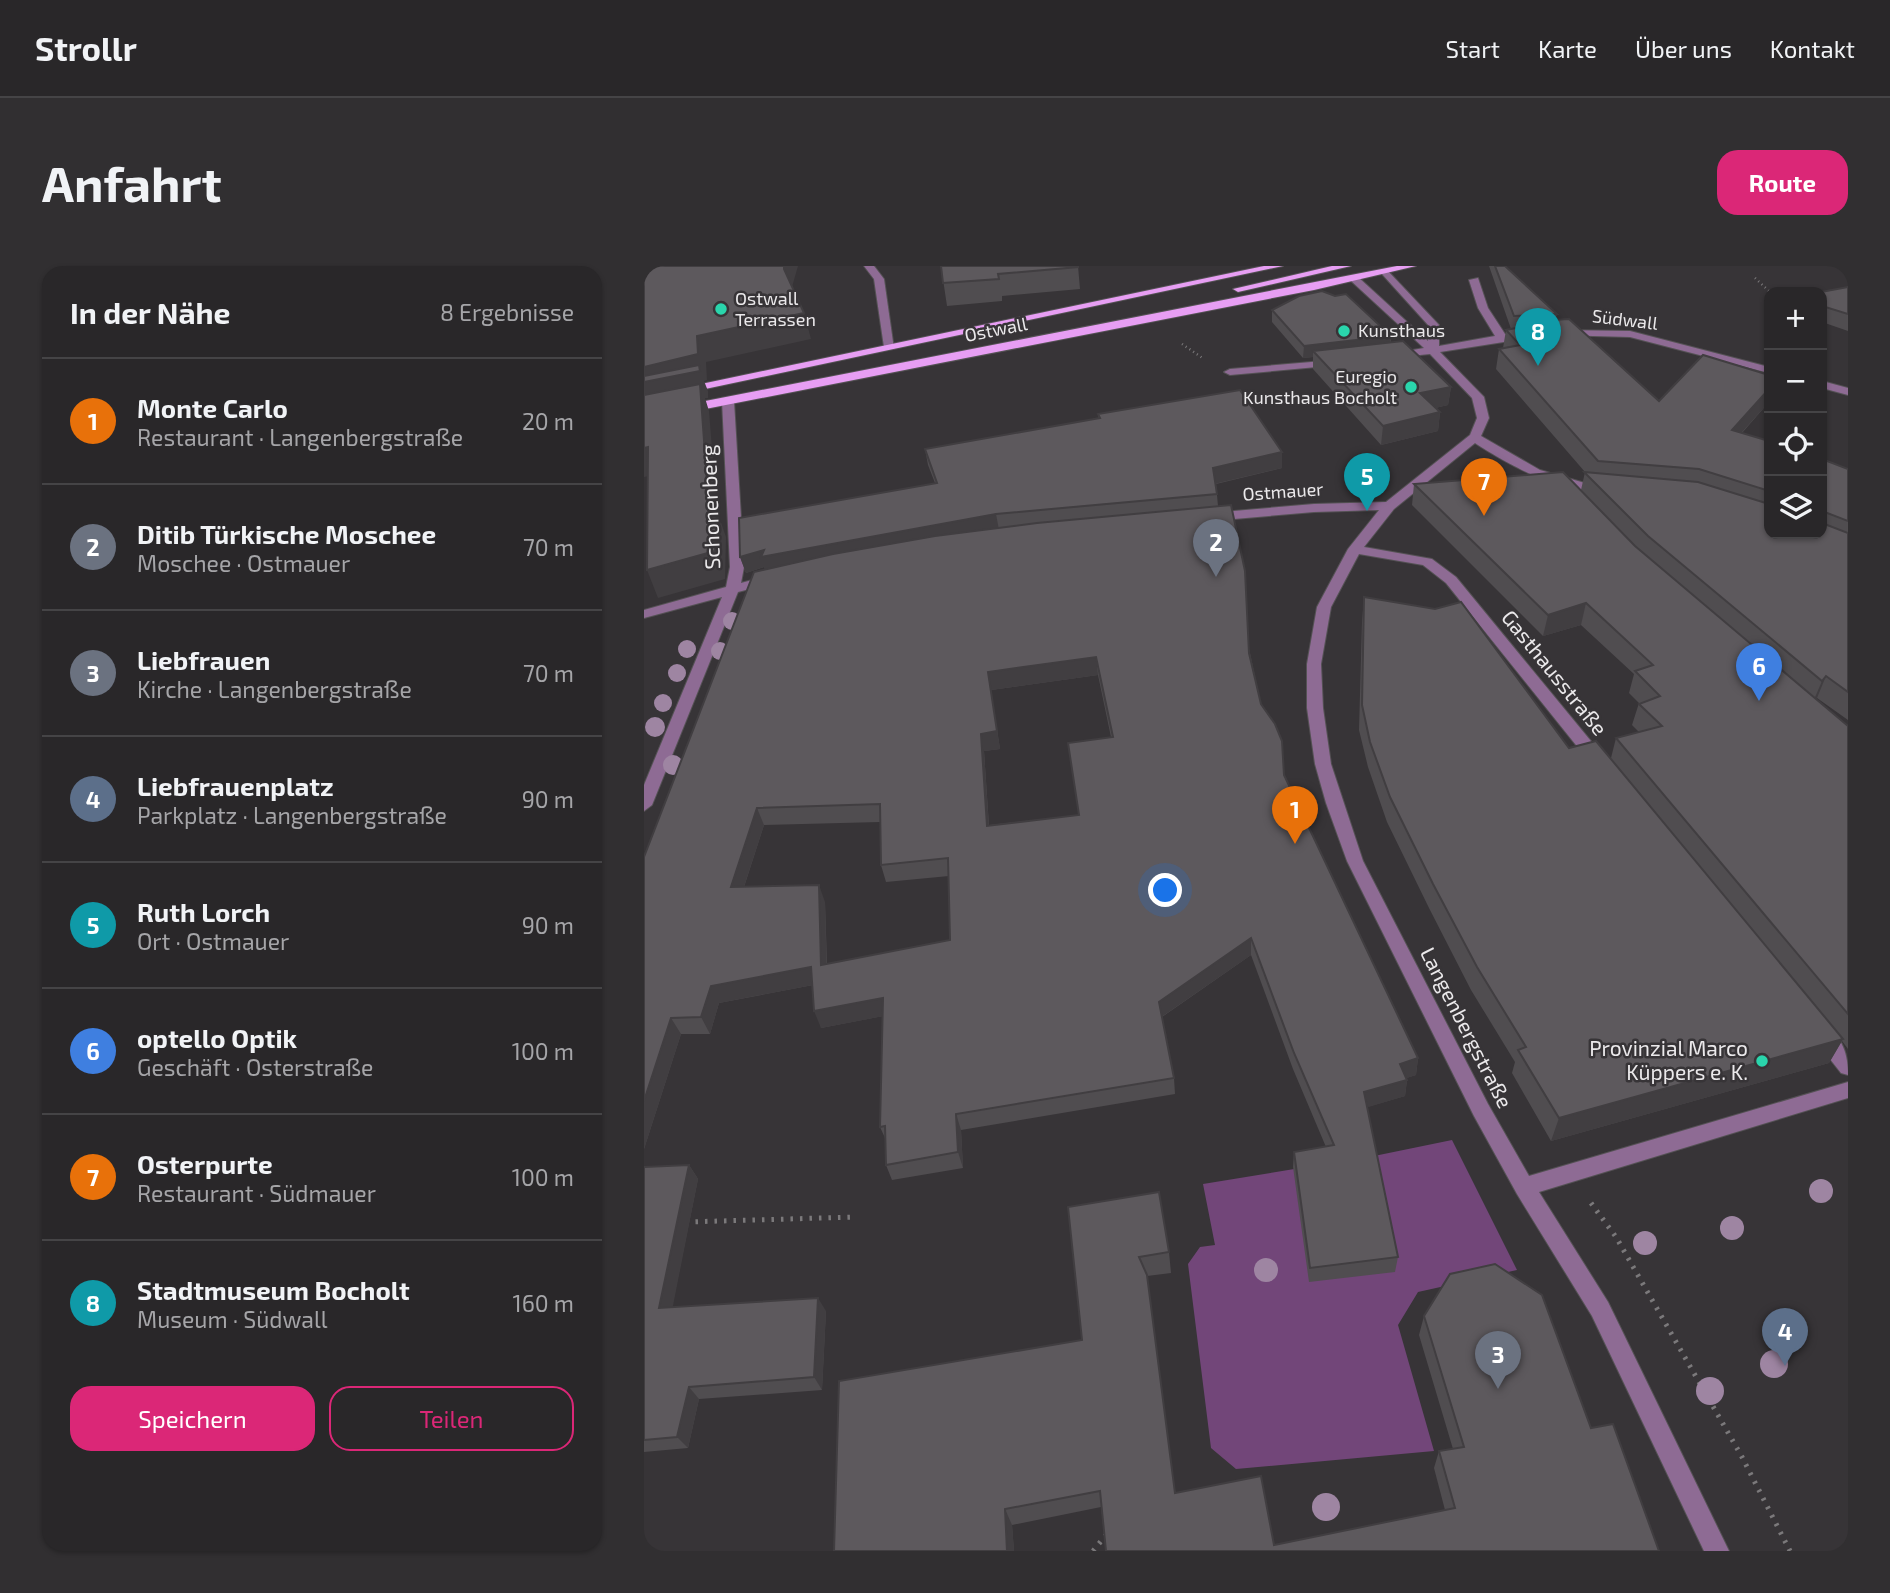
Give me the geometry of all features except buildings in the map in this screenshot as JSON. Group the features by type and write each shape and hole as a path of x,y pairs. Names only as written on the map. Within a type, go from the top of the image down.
{"main road":[{"name":"Ostwall","path":"1192,284 1241,266"},
{"name":"Ostwall","path":"644,399 1278,266"},
{"path":"1195,298 1344,266 1354,278 1362,266"},
{"name":"Ostwall","path":"644,417 1354,278 1383,269 1411,266"},
{"path":"1020,342 1156,305"}],"street":[{"path":"869,266 879,279 890,330 890,347"},
{"path":"1383,269 1434,326 1433,351"},
{"path":"1354,278 1478,397 1483,418 1475,437 1517,464 1560,484 1615,490"},
{"path":"1474,280 1483,308 1501,337"},
{"name":"Südwall","path":"1386,357 1433,351 1501,337 1581,332 1630,334 1764,369"},
{"path":"1230,372 1348,362"},
{"path":"1827,386 1848,392"},
{"name":"Schonenberg","path":"644,805 733,588 737,567 728,401"},
{"name":"Langenbergstraße","path":"1475,437 1389,506 1355,549 1324,607 1314,664 1315,708 1323,764 1355,861 1470,1088 1524,1187 1600,1309 1717,1551"},
{"path":"1560,484 1578,503"},
{"name":"Ostmauer","path":"1195,519 1314,508 1389,506"},
{"name":"Gasthausstraße","path":"1355,549 1427,562 1451,580 1608,773"},
{"path":"644,614 786,575"},
{"path":"1814,1025 1848,1068"},
{"path":"1524,1187 1848,1090"}],"path":[{"path":"1755,278 1765,287"},
{"path":"1177,341 1230,372"},
{"path":"1569,1174 1616,1237 1742,1457 1790,1551"},
{"path":"684,1222 856,1217"},
{"path":"1094,1551 1107,1535"}],"shaded area":[{"path":"1452,1140 1517,1270 1418,1292 1398,1325 1434,1451 1236,1469 1211,1448 1188,1264 1200,1247 1215,1245 1203,1184"}],"place":[{"name":"Ostwall Terrassen","path":"721,309"},
{"name":"Kunsthaus","path":"1344,331"},
{"name":"Stadtmuseum Bocholt","path":"1538,366"},
{"name":"Euregio Kunsthaus Bocholt","path":"1411,387"},
{"name":"Ruth Lorch","path":"1367,511"},
{"name":"Osterpurte","path":"1484,516"},
{"name":"Ditib Türkische Moschee","path":"1216,577"},
{"name":"optello Optik","path":"1759,701"},
{"name":"Monte Carlo","path":"1295,844"},
{"name":"Provinzial Marco Küppers e. K.","path":"1762,1061"},
{"name":"Liebfrauenplatz","path":"1785,1366"},
{"name":"Liebfrauen","path":"1498,1389"}]}
